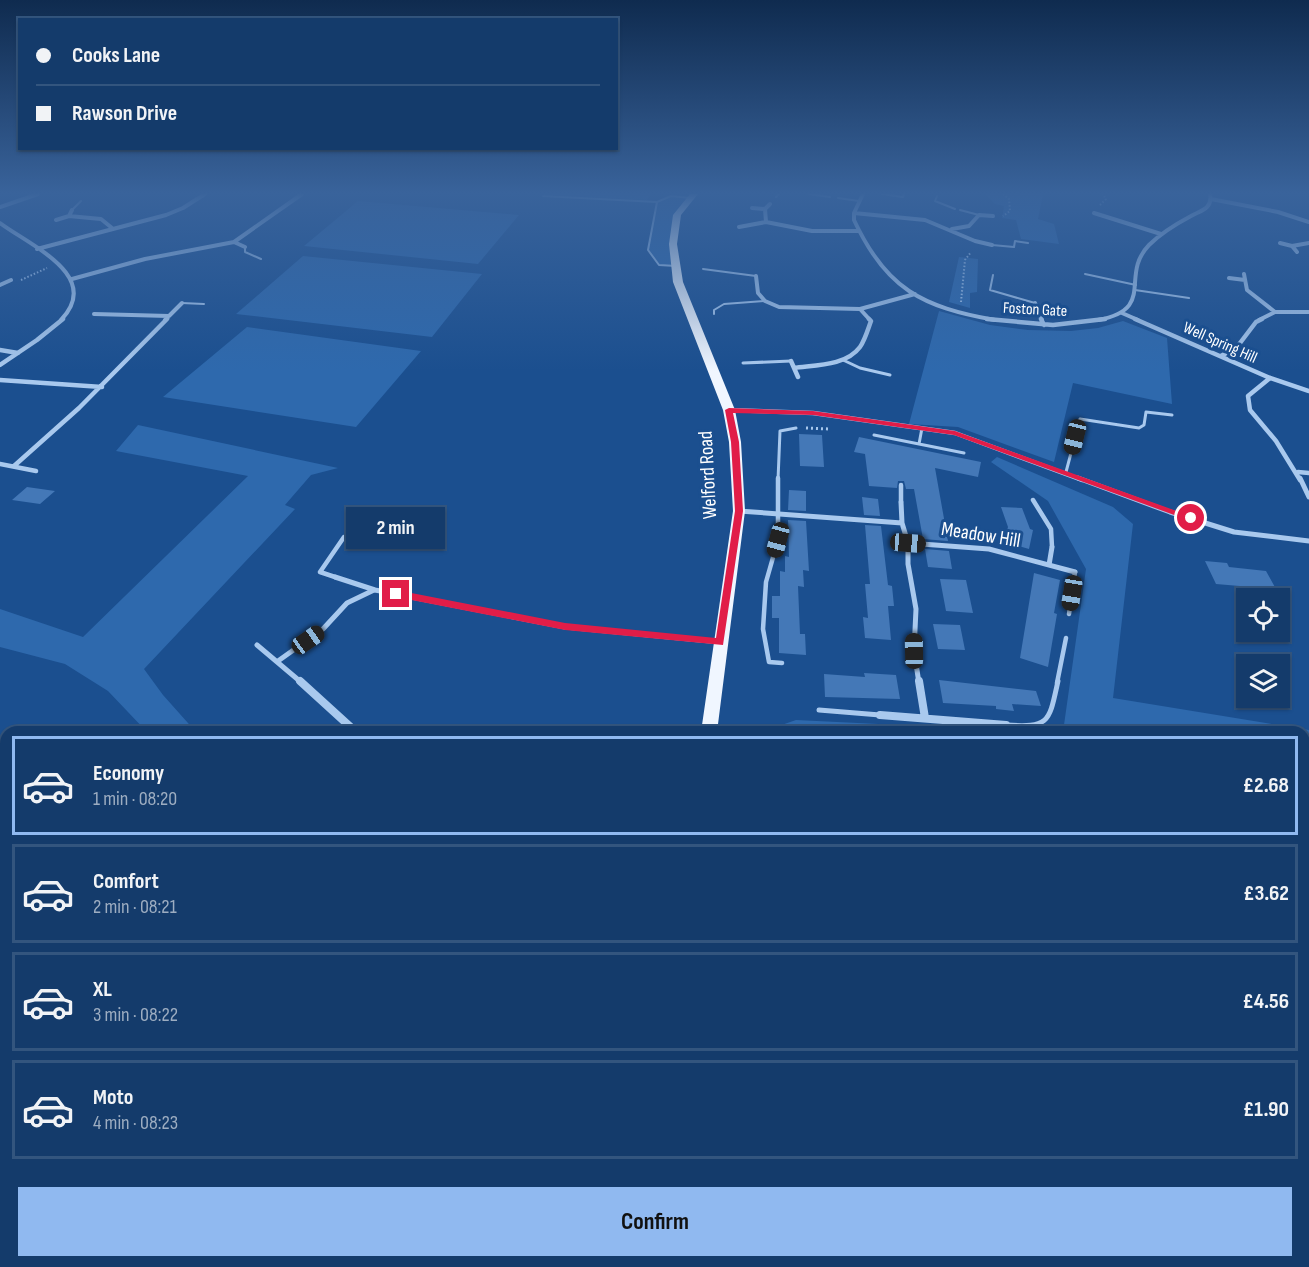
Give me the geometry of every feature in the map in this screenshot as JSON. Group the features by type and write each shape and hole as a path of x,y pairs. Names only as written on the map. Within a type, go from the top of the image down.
{"main road":[{"name":"Welford Road","path":"674,253 678,282 729,410 735,442 739,511 710,726"}],"street":[{"path":"0,365 62,320 76,299 72,279 42,253"},
{"path":"72,279 176,253"},
{"name":"Foston Gate","path":"871,253 891,278 915,294 960,312 1008,322 1044,325 1084,325 1122,313"},
{"path":"1122,313 1133,301 1140,256 1143,253"},
{"path":"1244,274 1247,290 1275,312"},
{"path":"756,276 758,293 765,301 779,307 860,309 915,294"},
{"path":"1229,278 1245,280"},
{"path":"0,285 11,280"},
{"path":"14,466 50,437 102,387 182,303"},
{"path":"1035,303 1044,325"},
{"path":"794,368 843,360 860,346 871,321 860,309"},
{"path":"1221,357 1237,347 1256,322 1275,312 1309,312"},
{"path":"1300,312 1309,319"},
{"name":"Well Spring Hill","path":"1122,313 1270,378 1309,391"},
{"path":"94,314 169,316"},
{"path":"0,350 18,352"},
{"path":"791,361 798,377"},
{"path":"1270,378 1248,396 1250,410 1280,443 1298,471 1309,498"},
{"path":"0,380 102,387"},
{"path":"729,410 813,413 955,433 1170,512 1234,532 1309,541"},
{"path":"0,464 36,471"},
{"path":"1298,471 1309,473"},
{"path":"901,502 902,523 908,543 908,564 916,609 914,651 925,718"},
{"path":"739,511 902,523"},
{"name":"Meadow Hill","path":"908,543 989,549 1076,572"},
{"path":"1049,565 1052,547"},
{"path":"334,578 375,590 565,627 720,642"},
{"path":"278,661 323,629 347,603 375,590"},
{"path":"257,645 278,661 349,726"},
{"path":"880,715 1006,725"}],"lane":[{"path":"248,253 261,259"},
{"path":"650,253 659,265 676,266"},
{"path":"703,269 756,276"},
{"path":"1085,274 1135,288 1189,298"},
{"path":"993,275 990,290 1035,303"},
{"path":"714,314 714,310 724,304 765,301"},
{"path":"182,303 204,304"},
{"path":"843,360 867,370 890,375"},
{"path":"743,363 791,361"},
{"path":"1066,472 1080,419 1087,418 1139,428 1144,425 1146,412 1172,415"},
{"path":"782,663 769,662 763,629 766,582 778,540 777,493 780,431 796,428"},
{"path":"919,444 922,428"},
{"path":"874,435 964,453"},
{"path":"901,485 901,502"},
{"path":"1033,500 1051,528 1052,547"},
{"path":"334,578 320,572 344,537"},
{"path":"1069,614 1076,572"},
{"path":"1036,726 1047,720 1052,709 1066,638"},
{"path":"819,710 880,715"},
{"path":"1006,725 1020,726"}],"path":[{"path":"960,312 965,260 971,253"},
{"path":"11,280 21,280 57,265"},
{"path":"796,428 840,431"}],"shaded area":[{"path":"373,253 487,253 478,264"},
{"path":"650,253 676,253 676,266 659,265"},
{"path":"303,256 482,274 432,337 236,314"},
{"path":"959,257 978,259 977,292 970,293 970,308 949,302"},
{"path":"939,311 990,325 1028,330 1071,331 1098,328 1123,321 1167,338 1172,404 1073,383 1054,462 958,427 909,424"},
{"path":"247,327 421,351 356,427 163,397"},
{"path":"138,425 338,468 311,475 285,505 295,509 144,669 191,726 141,726 108,691 65,664 0,647 0,609 83,637 248,476 116,451"},
{"path":"997,457 1113,507 1133,524 1113,698 1284,726 1064,726 1086,569 1048,501 991,462"},
{"path":"796,720 919,726 778,726"}],"building":[{"path":"799,434 822,435 824,467 800,466"},
{"path":"859,437 981,462 978,477 935,468 948,541 923,539 914,489 906,489 904,481 898,481 897,488 869,486 865,454 854,452"},
{"path":"27,487 55,491 40,504 12,500"},
{"path":"789,490 806,491 806,511 788,510"},
{"path":"862,497 878,499 880,516 864,515"},
{"path":"1001,507 1022,508 1030,529 1033,530 1029,549 1004,542 1008,527"},
{"path":"788,520 806,521 809,571 803,570 804,587 798,586 800,634 805,634 806,655 779,653 779,618 772,618 772,596 780,596 780,571 785,572 785,556 789,557"},
{"path":"865,525 881,526 888,585 892,586 894,606 888,606 891,640 865,638 863,617 868,618 865,584 870,584"},
{"path":"925,549 949,551 952,569 928,567"},
{"path":"1205,561 1227,563 1229,567 1266,571 1275,588 1264,588 1216,584"},
{"path":"1034,573 1060,580 1048,667 1020,658"},
{"path":"940,579 966,580 973,613 946,611"},
{"path":"933,624 960,625 965,650 938,649"},
{"path":"864,673 896,675 900,699 825,697 824,674 865,677"},
{"path":"939,680 1036,691 1041,706 1012,704 1014,711 996,709 996,706 943,703"}],"route":[{"path":"396,594 565,627 720,642 739,511 735,442 729,410 813,413 955,433 1191,518"}]}
